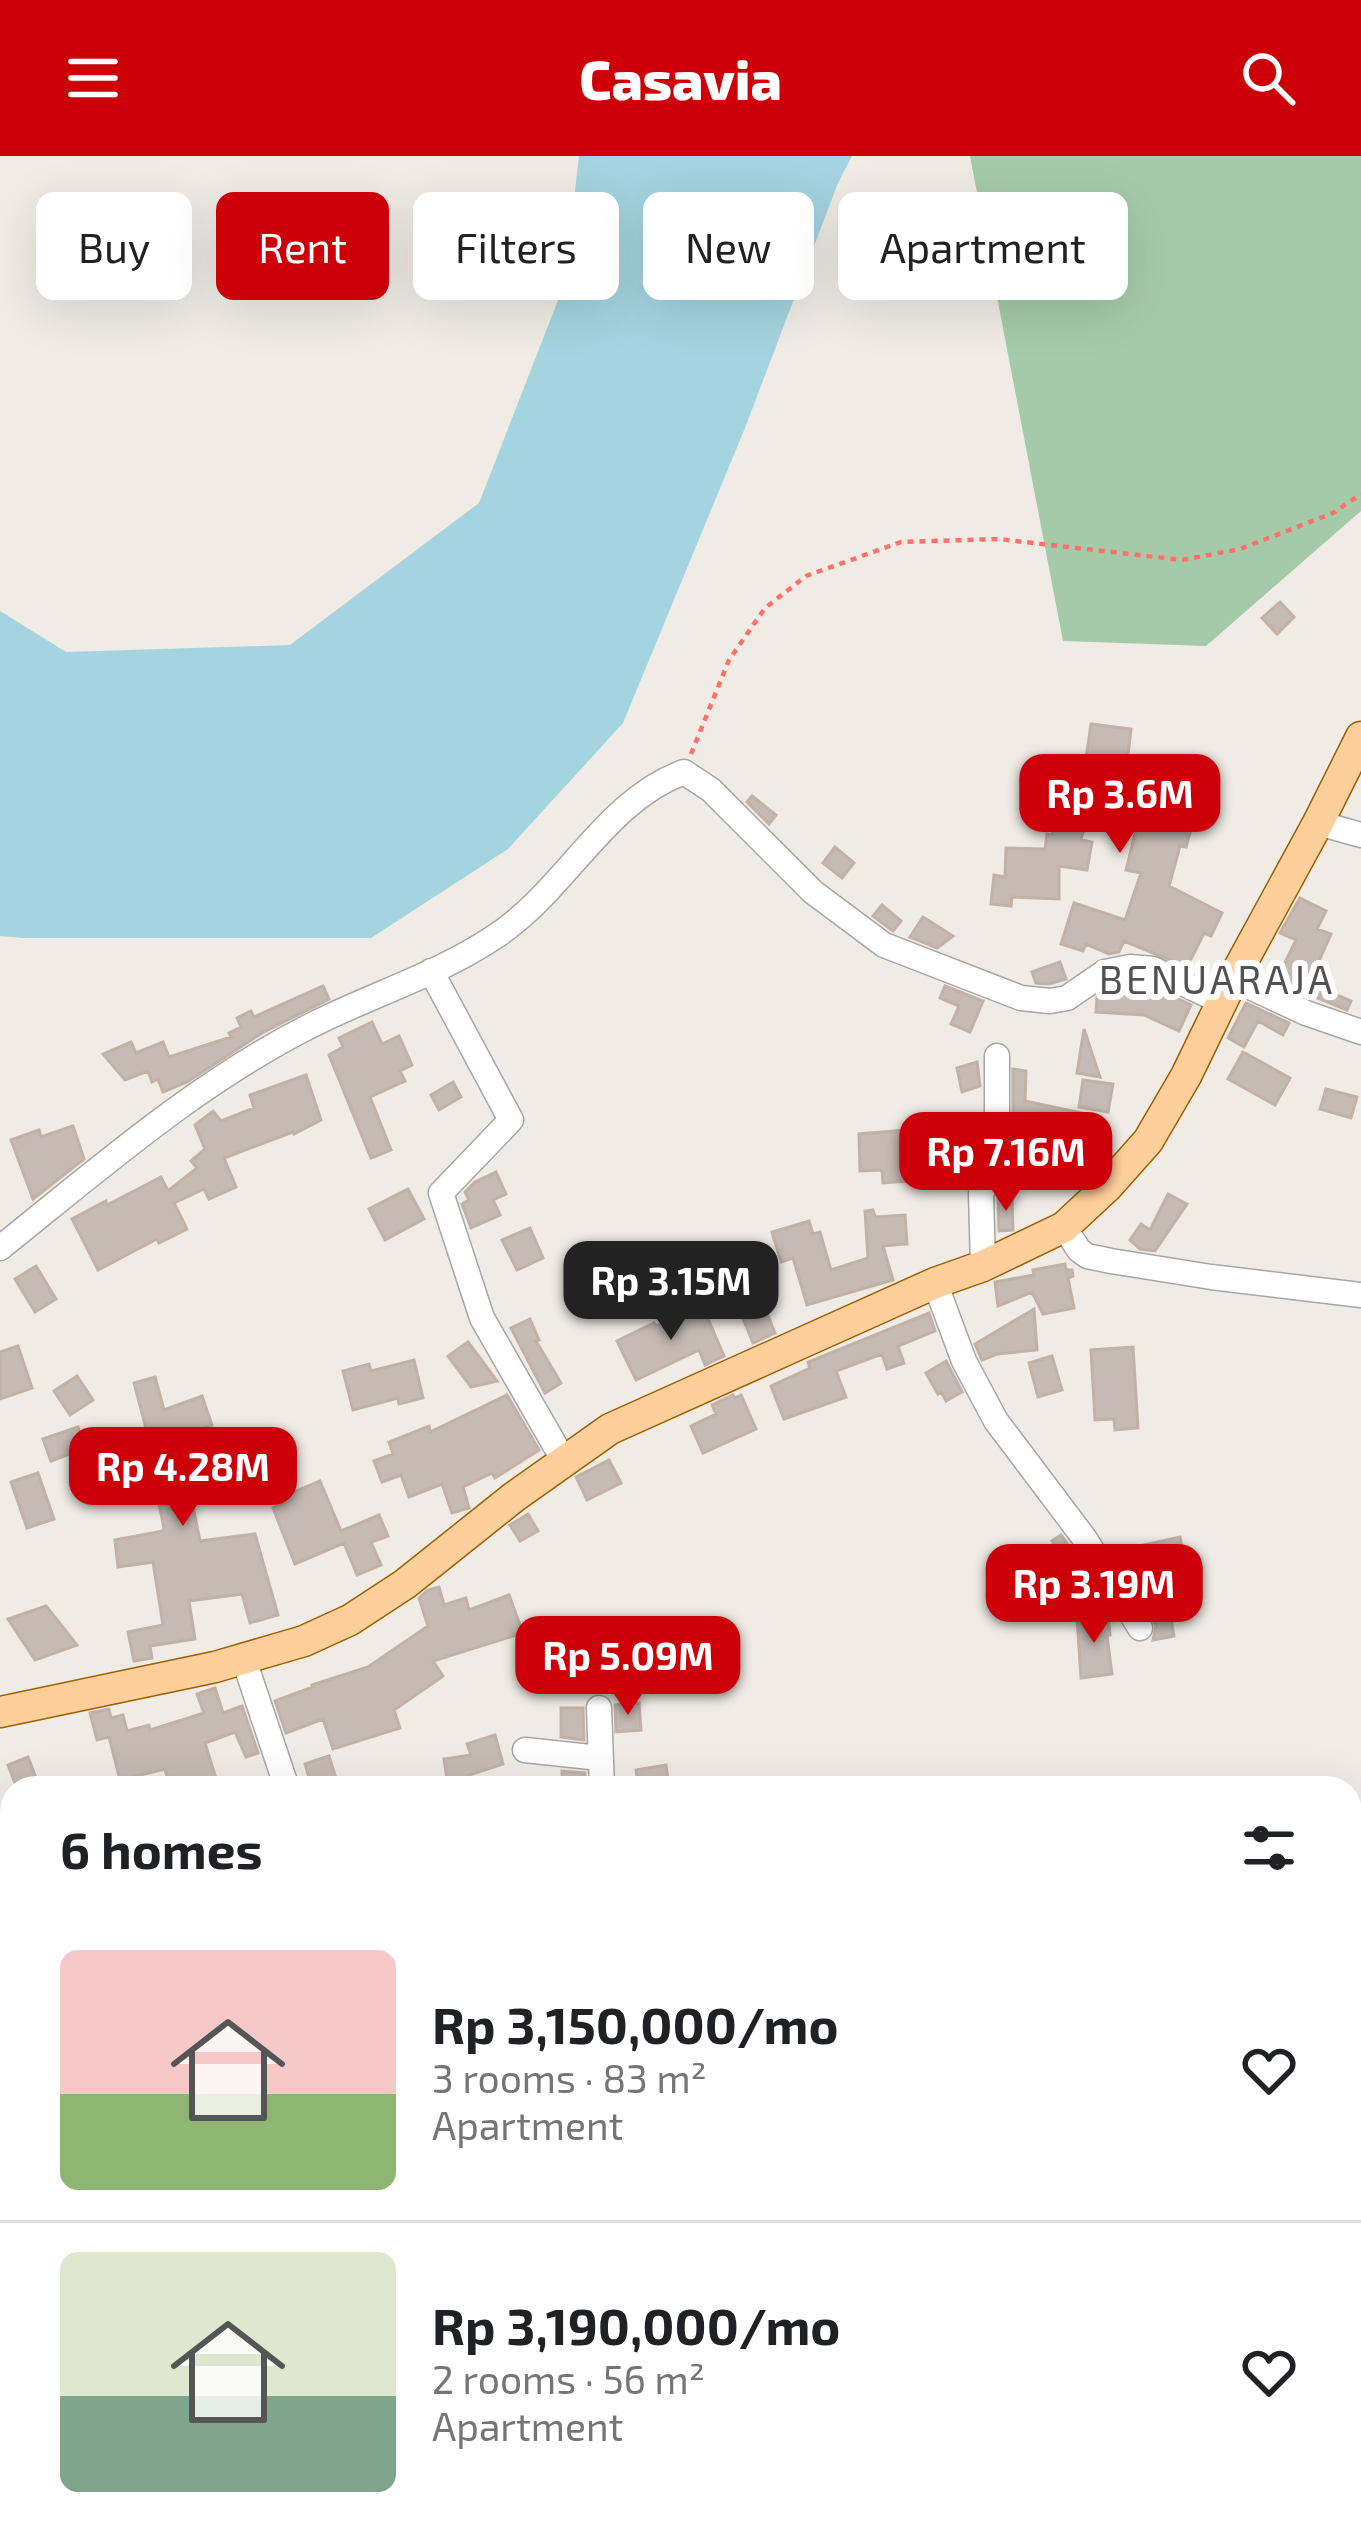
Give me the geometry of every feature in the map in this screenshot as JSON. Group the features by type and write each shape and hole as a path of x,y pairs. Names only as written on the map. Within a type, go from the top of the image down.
{"main road":[{"path":"0,1712 244,1660 304,1641 350,1620 405,1584 610,1430 1064,1227 1148,1141 1361,737"}],"street":[{"path":"0,1248 215,1082 310,1025 489,941 544,897 619,812 658,782 684,772 711,790 813,892 884,945 1021,998 1066,998 1105,972 1153,969 1361,1032"},
{"path":"1318,823 1361,835"},
{"path":"431,971 511,1120 441,1192 482,1318 564,1461"},
{"path":"983,1266 982,1193 997,1167 997,1056"},
{"path":"1064,1227 1078,1250 1088,1256 1361,1295"},
{"path":"935,1283 964,1360 996,1421 1085,1539 1140,1628"},
{"path":"244,1660 283,1776"},
{"path":"599,1708 601,1776"},
{"path":"524,1750 600,1758"}],"path":[{"path":"684,772 729,660 765,608 806,576 901,542 998,539 1182,560 1240,549 1334,513 1361,494"}],"green space":[{"path":"970,156 1361,156 1361,511 1206,646 1063,641 998,300 1128,300 1128,192 977,192"}],"water":[{"path":"579,156 852,156 814,246 814,192 643,192 643,300 794,300 623,723 508,849 371,938 0,936 0,611 66,652 290,645 479,503 558,300 619,300 619,192 575,192"}],"building":[{"path":"1280,602 1294,617 1277,634 1262,618"},
{"path":"1091,724 1131,729 1126,772 1171,779 1177,767 1205,779 1192,807 1197,808 1186,847 1180,846 1169,886 1222,913 1211,936 1204,933 1187,967 1124,941 1119,952 1109,954 1086,944 1083,951 1061,944 1074,903 1125,920 1141,873 1126,870 1140,813 1090,805 1081,840 1092,842 1087,870 1059,866 1059,899 1012,897 1011,906 991,904 994,875 1005,877 1006,848 1045,849 1059,803 1069,806 1082,758 1086,759"},
{"path":"752,796 776,815 769,824 747,802"},
{"path":"835,847 854,863 842,878 823,863"},
{"path":"1300,898 1326,911 1317,929 1331,934 1309,983 1351,1001 1347,1010 1276,981 1296,940 1280,933"},
{"path":"882,905 901,921 893,931 873,916"},
{"path":"923,917 953,936 937,948 910,937"},
{"path":"1060,962 1066,979 1036,983 1032,972"},
{"path":"323,986 329,999 163,1092 148,1071 125,1080 103,1054 131,1042 136,1053 163,1042 169,1057 231,1037 229,1033 241,1027 237,1018 251,1011 254,1017"},
{"path":"945,986 983,1001 970,1032 951,1024 959,1006 940,998"},
{"path":"1112,987 1161,991 1191,1005 1179,1031 1144,1015 1096,1012 1097,997"},
{"path":"1246,1003 1289,1023 1283,1035 1258,1021 1244,1047 1228,1038"},
{"path":"372,1022 382,1044 399,1036 412,1065 400,1071 405,1081 370,1097 391,1150 371,1158 329,1055 343,1047 339,1038"},
{"path":"1084,1029 1100,1077 1077,1073"},
{"path":"1243,1052 1290,1078 1275,1105 1228,1079"},
{"path":"977,1062 980,1086 962,1092 957,1068"},
{"path":"1013,1069 1026,1071 1025,1101 1086,1114 1083,1129 1041,1121 1041,1128 1013,1127"},
{"path":"306,1075 321,1120 224,1158 236,1187 209,1199 204,1189 174,1203 187,1229 98,1270 72,1219 161,1177 168,1191 197,1168 191,1161 205,1149 195,1125 213,1111 221,1121 254,1108 250,1095"},
{"path":"1083,1080 1113,1084 1108,1112 1079,1107"},
{"path":"453,1082 461,1097 439,1110 431,1095"},
{"path":"1326,1089 1357,1097 1351,1118 1320,1109"},
{"path":"980,1124 977,1168 961,1169 960,1152 906,1154 907,1181 883,1183 882,1170 860,1171 859,1134"},
{"path":"73,1126 84,1159 33,1199 11,1140 39,1130 41,1137"},
{"path":"496,1172 506,1194 493,1200 500,1215 471,1228 462,1204 469,1200 465,1192"},
{"path":"408,1189 424,1219 385,1240 369,1209"},
{"path":"1168,1194 1187,1204 1155,1251 1140,1249 1130,1240 1141,1224 1150,1230"},
{"path":"1012,1197 1013,1230 999,1231 998,1198"},
{"path":"873,1210 875,1217 905,1215 907,1244 883,1246 893,1280 807,1305 793,1258 781,1262 772,1232 809,1221 813,1234 820,1232 831,1270 868,1258 865,1211"},
{"path":"530,1228 543,1258 517,1270 502,1240"},
{"path":"1065,1264 1066,1270 1072,1270 1068,1278 1074,1308 1043,1314 1032,1292 998,1306 995,1282"},
{"path":"36,1266 56,1299 35,1312 15,1279"},
{"path":"759,1294 775,1333 753,1343 737,1304"},
{"path":"702,1305 724,1356 705,1365 699,1350 636,1380 617,1341"},
{"path":"1034,1309 1037,1350 982,1360 975,1344"},
{"path":"929,1313 935,1331 898,1346 904,1363 887,1369 882,1354 836,1371 846,1397 784,1419 771,1386 810,1368 808,1362"},
{"path":"530,1319 536,1341 561,1383 545,1393 511,1328"},
{"path":"468,1342 497,1381 471,1387 448,1356"},
{"path":"18,1346 32,1388 0,1399 0,1352"},
{"path":"1133,1347 1138,1428 1115,1430 1114,1419 1095,1420 1091,1350"},
{"path":"1052,1356 1062,1390 1038,1397 1029,1363"},
{"path":"414,1360 423,1398 399,1404 398,1398 353,1410 343,1371 369,1364 371,1371"},
{"path":"946,1361 962,1392 946,1401 926,1373"},
{"path":"77,1376 93,1400 70,1415 54,1391"},
{"path":"155,1377 164,1410 202,1396 212,1425 184,1435 186,1446 181,1447 200,1541 255,1534 278,1615 250,1623 242,1594 189,1601 195,1639 150,1646 152,1658 134,1661 128,1632 163,1625 153,1562 118,1567 115,1540 164,1528 153,1475 124,1481 114,1440 147,1432 134,1383"},
{"path":"507,1395 539,1450 495,1478 492,1473 463,1487 469,1508 452,1513 442,1484 409,1497 401,1475 382,1482 374,1461 393,1454 389,1442 429,1426 430,1432"},
{"path":"741,1395 756,1429 703,1453 691,1426 716,1414 712,1405"},
{"path":"78,1427 85,1448 51,1461 43,1439"},
{"path":"609,1460 621,1483 587,1500 576,1477"},
{"path":"38,1473 54,1519 27,1528 11,1482"},
{"path":"320,1481 341,1531 379,1515 388,1536 371,1542 381,1565 357,1575 344,1543 295,1564 273,1508 286,1502 284,1496"},
{"path":"528,1514 538,1531 520,1541 510,1525"},
{"path":"1061,1535 1079,1560 1070,1566 1052,1541"},
{"path":"1180,1537 1185,1563 1141,1574 1135,1547"},
{"path":"439,1587 444,1605 466,1598 469,1610 509,1595 523,1633 433,1661 443,1676 394,1710 400,1728 333,1749 323,1719 286,1733 275,1701 368,1667 428,1626 419,1598"},
{"path":"46,1606 77,1645 35,1660 8,1619"},
{"path":"1169,1606 1174,1636 1153,1640 1156,1626 1148,1610"},
{"path":"1108,1614 1112,1674 1081,1678 1077,1617"},
{"path":"215,1688 223,1713 242,1706 258,1753 246,1757 235,1732 205,1743 215,1776 167,1776 165,1769 119,1776 109,1737 97,1740 90,1713 109,1709 111,1718 123,1715 127,1731 149,1725 150,1730 204,1713 197,1694"},
{"path":"639,1703 641,1730 616,1732 615,1705"},
{"path":"561,1708 583,1708 584,1740 561,1737"},
{"path":"495,1735 503,1764 469,1776 447,1776 444,1759 471,1755 467,1744"},
{"path":"329,1756 335,1776 308,1776 305,1764"},
{"path":"28,1757 35,1776 12,1776 8,1765"},
{"path":"666,1765 668,1776 637,1776 636,1770"},
{"path":"562,1771 585,1773 585,1776 562,1776"}],"district":[{"name":"BENUARAJA","path":"1217,978"}]}
